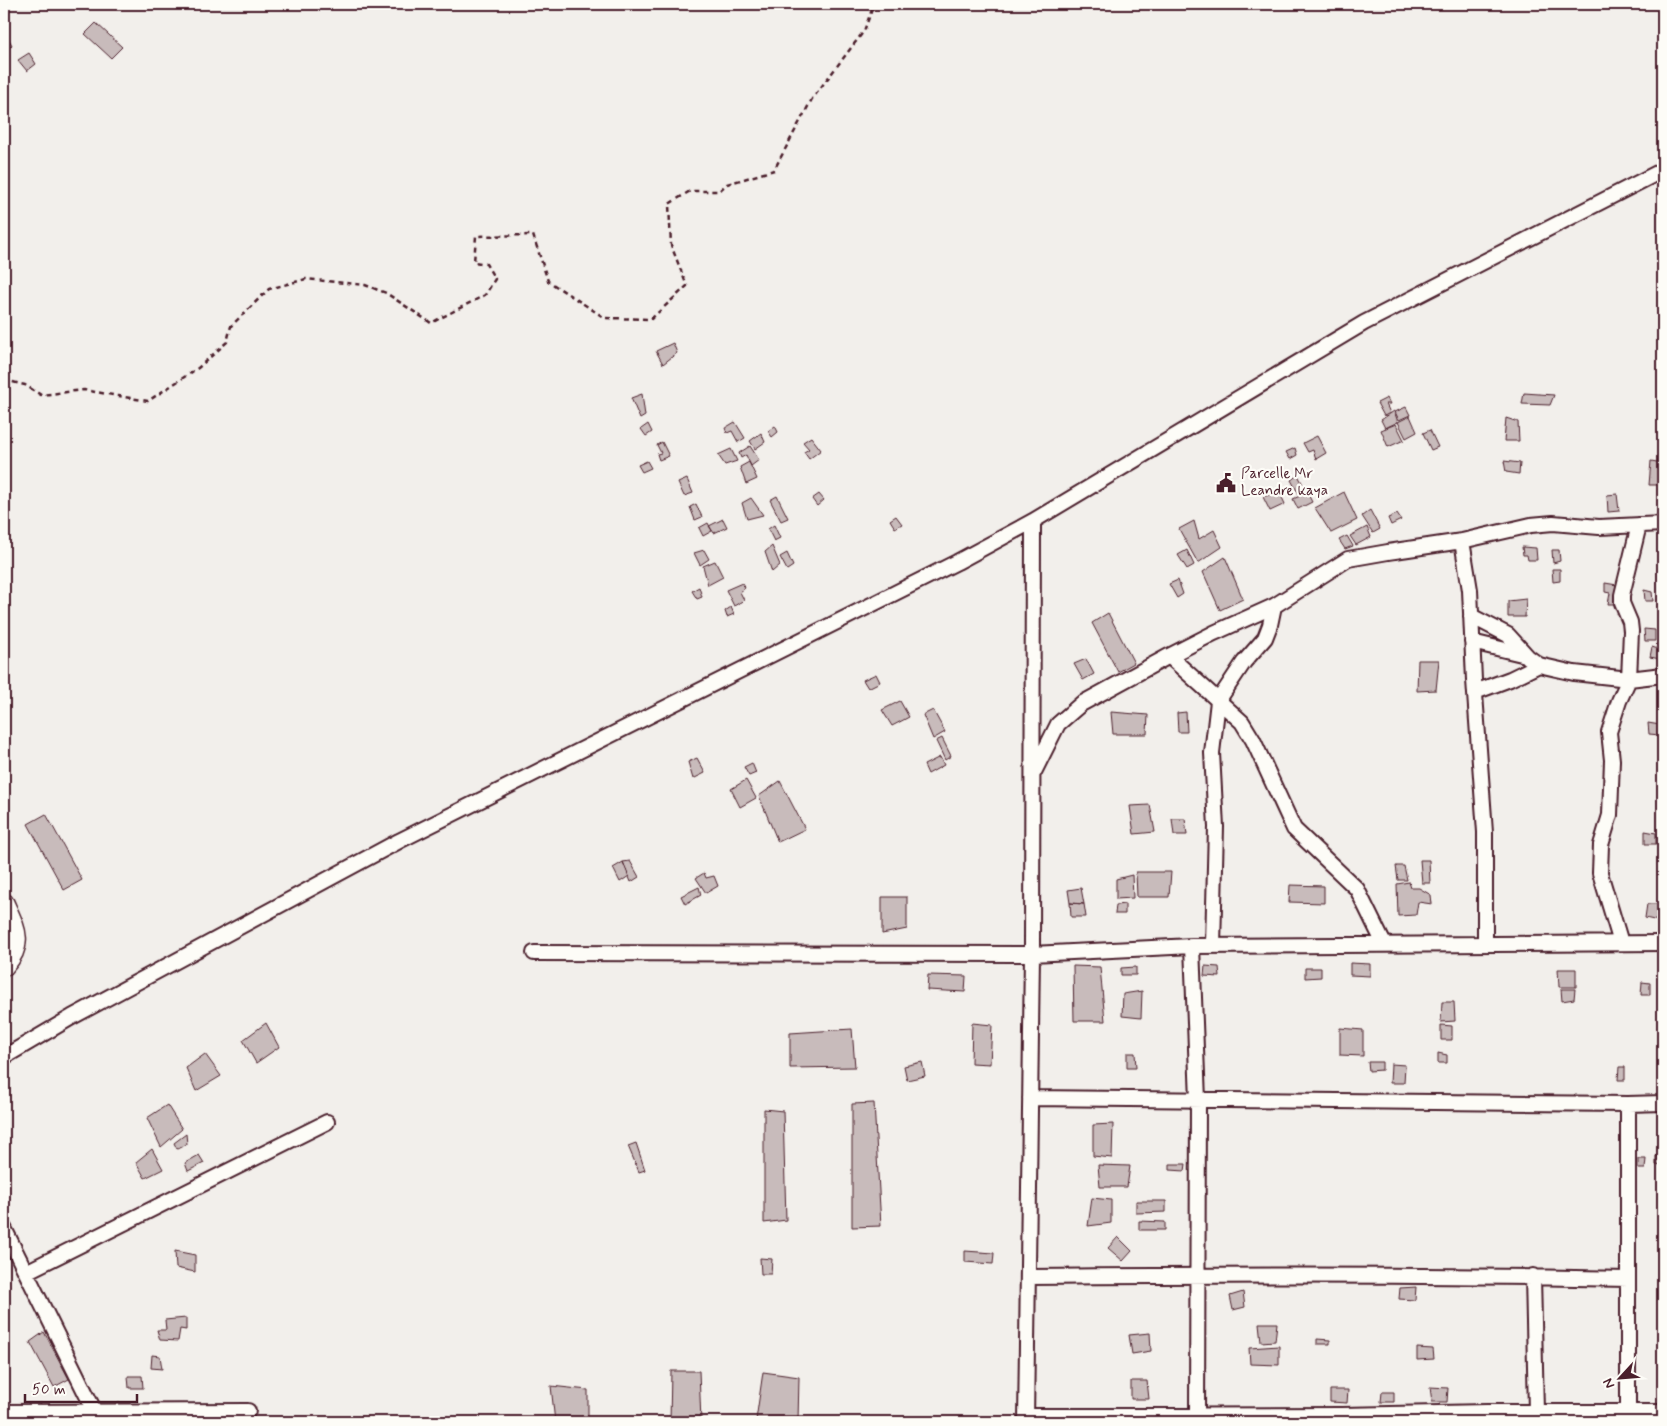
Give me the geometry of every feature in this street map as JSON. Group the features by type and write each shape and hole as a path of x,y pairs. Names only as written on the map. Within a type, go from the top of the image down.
{"street":[{"path":"4,1057 72,1017 399,841 956,562 1033,521 1364,323 1663,170"},
{"path":"1033,521 1032,954 1026,1419 1342,1419 1487,1417 1536,1412 1628,1417 1663,1412"},
{"path":"1032,774 1058,724 1081,704 1214,633 1274,606 1348,559 1462,541 1553,523 1599,527 1663,524"},
{"path":"1621,943 1600,873 1601,845 1610,815 1612,760 1609,732 1619,701 1629,679 1631,631 1630,622 1622,603 1622,595 1639,525"},
{"path":"1462,541 1470,590 1485,832 1485,944"},
{"path":"1213,946 1216,827 1212,752 1218,701 1244,662 1264,638 1270,625 1274,606"},
{"path":"1471,616 1508,635 1526,655 1539,665 1574,673 1629,679 1663,675"},
{"path":"1472,642 1526,655"},
{"path":"1169,656 1242,722 1253,740 1294,828 1357,889 1384,944"},
{"path":"1475,692 1510,679 1539,665"},
{"path":"4,903 17,938 16,951 4,966"},
{"path":"534,953 1032,954 1192,946 1663,943"},
{"path":"1192,946 1198,1100 1197,1419"},
{"path":"1030,1098 1663,1103"},
{"path":"1628,1104 1628,1417"},
{"path":"26,1272 327,1122"},
{"path":"4,1228 95,1412"},
{"path":"1028,1277 1533,1276 1628,1279"},
{"path":"1533,1276 1536,1412"},
{"path":"4,1412 248,1411"}],"path":[{"path":"4,380 25,386 41,395 84,390 148,401 198,368 227,342 230,326 269,289 306,279 365,285 386,293 431,323 485,295 495,279 486,264 474,262 476,236 533,235 548,280 606,318 651,319 688,286 671,245 669,204 690,191 719,191 726,184 774,170 812,99 864,31 874,4"}],"building":[{"path":"96,23 122,47 111,58 85,34"},
{"path":"6,34 12,45 5,52 4,36"},
{"path":"29,53 36,64 27,71 18,60"},
{"path":"673,343 677,353 663,364 656,351"},
{"path":"1524,393 1554,395 1550,405 1522,404"},
{"path":"642,394 645,416 640,419 631,398"},
{"path":"1387,398 1390,404 1386,404 1390,413 1384,416 1377,403"},
{"path":"1406,407 1410,415 1399,420 1395,412"},
{"path":"1394,411 1398,422 1385,428 1381,420"},
{"path":"1410,416 1417,432 1406,438 1398,422"},
{"path":"1506,418 1518,422 1519,441 1504,441"},
{"path":"735,422 745,438 738,442 732,431 727,433 725,428"},
{"path":"648,424 652,432 646,436 641,429"},
{"path":"1396,424 1404,440 1388,447 1381,430"},
{"path":"775,426 778,432 772,437 768,431"},
{"path":"1430,430 1438,447 1431,450 1423,433"},
{"path":"761,433 765,442 755,449 750,441"},
{"path":"1317,436 1326,453 1316,459 1313,450 1308,452 1303,443"},
{"path":"811,437 821,450 809,459 804,452 809,449 803,442"},
{"path":"662,442 669,456 659,460 657,454 661,453 657,445"},
{"path":"750,446 759,460 751,466 746,455 741,458 739,453"},
{"path":"1295,448 1297,455 1290,459 1286,452"},
{"path":"731,449 737,461 725,465 718,455"},
{"path":"647,461 651,468 642,472 638,465"},
{"path":"1504,461 1520,463 1519,474 1506,472"},
{"path":"1651,461 1663,463 1663,485 1649,485"},
{"path":"749,462 757,479 746,484 740,467"},
{"path":"1298,475 1312,502 1298,509 1293,499 1300,496 1291,480"},
{"path":"687,479 693,493 684,496 678,483"},
{"path":"1279,491 1285,504 1270,511 1263,497"},
{"path":"1344,492 1357,520 1331,533 1315,508"},
{"path":"819,494 824,500 817,506 812,499"},
{"path":"1617,494 1619,511 1608,512 1607,495"},
{"path":"777,496 788,518 781,521 770,500"},
{"path":"751,498 763,515 747,519 742,503"},
{"path":"696,504 702,517 695,520 690,507"},
{"path":"1370,510 1380,529 1373,533 1362,516"},
{"path":"1397,514 1401,520 1391,525 1388,518"},
{"path":"896,516 902,524 895,528 890,520"},
{"path":"723,519 727,527 714,533 709,526"},
{"path":"1194,521 1199,539 1214,530 1222,547 1198,563 1179,529"},
{"path":"708,523 712,531 703,536 699,528"},
{"path":"774,525 780,538 774,541 768,529"},
{"path":"1367,527 1371,537 1356,545 1350,536"},
{"path":"1347,536 1353,546 1345,549 1339,540"},
{"path":"772,546 780,565 772,572 765,552"},
{"path":"1522,547 1536,548 1537,560 1528,560 1527,555 1523,555"},
{"path":"704,550 709,559 700,565 694,553"},
{"path":"1187,550 1194,565 1187,569 1178,555"},
{"path":"1552,550 1559,550 1560,561 1553,563"},
{"path":"787,553 793,566 787,570 780,557"},
{"path":"1225,557 1243,599 1220,610 1203,572"},
{"path":"715,561 723,577 708,585 703,566"},
{"path":"1552,569 1560,569 1560,581 1553,582"},
{"path":"1178,580 1183,594 1177,598 1169,584"},
{"path":"742,583 745,588 740,592 744,600 734,606 726,590"},
{"path":"1605,583 1617,585 1618,604 1608,604 1610,593 1605,592"},
{"path":"699,587 702,597 697,599 692,591"},
{"path":"1644,590 1652,592 1653,601 1645,601"},
{"path":"1526,599 1525,617 1508,617 1508,601"},
{"path":"731,607 734,614 727,617 725,611"},
{"path":"1108,613 1134,663 1118,672 1092,623"},
{"path":"1644,629 1655,630 1655,641 1645,641"},
{"path":"1652,647 1661,650 1660,659 1650,657"},
{"path":"1086,659 1094,674 1083,680 1074,664"},
{"path":"1418,660 1439,660 1436,690 1417,691"},
{"path":"876,674 880,682 868,688 863,680"},
{"path":"900,701 909,717 892,726 882,710"},
{"path":"933,710 945,732 933,739 923,715"},
{"path":"1111,712 1148,715 1147,734 1113,734"},
{"path":"1186,712 1187,732 1178,732 1177,713"},
{"path":"1648,723 1660,725 1660,735 1649,734"},
{"path":"942,738 951,756 945,760 936,741"},
{"path":"940,757 944,765 928,774 924,765"},
{"path":"697,758 705,773 693,779 688,762"},
{"path":"752,763 756,773 749,776 744,767"},
{"path":"746,780 756,798 740,807 731,789"},
{"path":"780,781 805,829 778,842 759,796"},
{"path":"1150,805 1155,832 1134,834 1130,806"},
{"path":"46,814 82,880 64,890 28,824"},
{"path":"1172,819 1185,819 1187,835 1174,835"},
{"path":"1645,831 1656,833 1656,844 1645,844"},
{"path":"1420,860 1429,860 1430,883 1422,883"},
{"path":"630,861 639,877 631,882 623,862"},
{"path":"623,862 629,876 620,882 613,868"},
{"path":"1396,866 1404,866 1407,880 1398,880"},
{"path":"1136,872 1171,872 1169,897 1137,897"},
{"path":"704,873 706,878 714,876 718,886 706,893 696,878"},
{"path":"1132,875 1133,898 1116,899 1116,879"},
{"path":"1409,882 1411,888 1419,888 1431,895 1432,904 1418,902 1416,915 1398,916 1397,884"},
{"path":"1290,885 1324,886 1324,903 1289,902"},
{"path":"699,887 701,895 685,904 681,896"},
{"path":"1081,888 1084,904 1070,903 1068,890"},
{"path":"882,897 907,897 907,929 882,934"},
{"path":"1070,903 1084,904 1086,917 1071,917"},
{"path":"1125,904 1125,914 1115,914 1116,905"},
{"path":"1647,904 1663,904 1663,922 1645,918"},
{"path":"1350,963 1370,964 1370,976 1350,975"},
{"path":"1073,966 1100,967 1105,1021 1074,1021"},
{"path":"1205,966 1219,967 1220,977 1204,976"},
{"path":"1136,967 1136,975 1121,975 1121,968"},
{"path":"1305,968 1321,968 1321,977 1305,978"},
{"path":"1558,969 1576,969 1576,987 1559,987"},
{"path":"928,975 966,976 965,992 927,990"},
{"path":"1642,982 1650,983 1650,995 1641,995"},
{"path":"1561,989 1575,989 1574,999 1562,1001"},
{"path":"1142,991 1141,1018 1122,1016 1123,994"},
{"path":"1442,1002 1454,1002 1455,1021 1441,1022"},
{"path":"266,1023 279,1047 256,1063 243,1040"},
{"path":"972,1023 992,1025 990,1064 971,1063"},
{"path":"1441,1025 1452,1026 1452,1040 1441,1040"},
{"path":"1340,1028 1363,1030 1363,1056 1340,1055"},
{"path":"852,1029 855,1067 790,1068 790,1033"},
{"path":"1127,1053 1135,1053 1136,1068 1127,1068"},
{"path":"1438,1053 1447,1055 1447,1063 1438,1063"},
{"path":"205,1054 221,1076 196,1091 186,1068"},
{"path":"922,1062 925,1076 907,1080 904,1066"},
{"path":"1368,1062 1382,1062 1382,1070 1369,1071"},
{"path":"1391,1064 1405,1065 1404,1083 1390,1083"},
{"path":"1619,1067 1625,1067 1625,1080 1618,1080"},
{"path":"874,1103 881,1226 852,1227 852,1104"},
{"path":"167,1105 182,1129 161,1147 147,1118"},
{"path":"764,1109 783,1111 786,1220 764,1223"},
{"path":"1113,1124 1112,1158 1093,1156 1093,1125"},
{"path":"186,1134 187,1144 177,1149 174,1143"},
{"path":"636,1143 645,1170 639,1172 628,1146"},
{"path":"152,1149 163,1169 145,1178 136,1162"},
{"path":"199,1155 204,1163 188,1171 185,1163"},
{"path":"1656,1156 1663,1156 1663,1166 1656,1165"},
{"path":"1638,1159 1646,1159 1645,1169 1638,1169"},
{"path":"1170,1164 1186,1164 1185,1171 1170,1170"},
{"path":"1098,1165 1130,1166 1127,1187 1100,1187"},
{"path":"1092,1198 1111,1200 1111,1223 1088,1226"},
{"path":"1136,1201 1166,1201 1166,1212 1136,1213"},
{"path":"1139,1221 1165,1222 1165,1230 1139,1230"},
{"path":"1118,1237 1132,1251 1123,1261 1108,1248"},
{"path":"175,1251 195,1255 195,1272 176,1268"},
{"path":"965,1251 994,1253 993,1264 965,1262"},
{"path":"760,1258 772,1259 771,1274 761,1274"},
{"path":"1416,1287 1415,1300 1399,1299 1400,1288"},
{"path":"1243,1292 1245,1307 1233,1310 1230,1296"},
{"path":"186,1318 186,1330 180,1329 178,1341 160,1340 157,1330 166,1330 165,1320"},
{"path":"1259,1323 1277,1323 1275,1341 1261,1342"},
{"path":"44,1332 69,1379 54,1387 30,1342"},
{"path":"1150,1333 1151,1351 1132,1354 1129,1335"},
{"path":"1317,1339 1330,1340 1330,1344 1317,1344"},
{"path":"1279,1346 1279,1365 1250,1364 1249,1348"},
{"path":"1417,1348 1433,1349 1434,1359 1417,1360"},
{"path":"152,1355 160,1356 162,1369 151,1368"},
{"path":"671,1371 699,1371 701,1422 670,1422"},
{"path":"763,1372 799,1377 798,1421 756,1420"},
{"path":"128,1376 142,1376 143,1388 129,1388"},
{"path":"1131,1381 1147,1381 1149,1399 1131,1399"},
{"path":"551,1386 588,1390 588,1422 555,1422"},
{"path":"1430,1387 1448,1388 1447,1402 1432,1402"},
{"path":"1330,1390 1348,1390 1347,1403 1330,1402"},
{"path":"1382,1392 1394,1392 1394,1402 1381,1402"},
{"path":"105,1416 131,1417 130,1422 105,1422"}],"place":[{"name":"Parcelle Mr Leandre kaya","path":"1226,483"}]}
